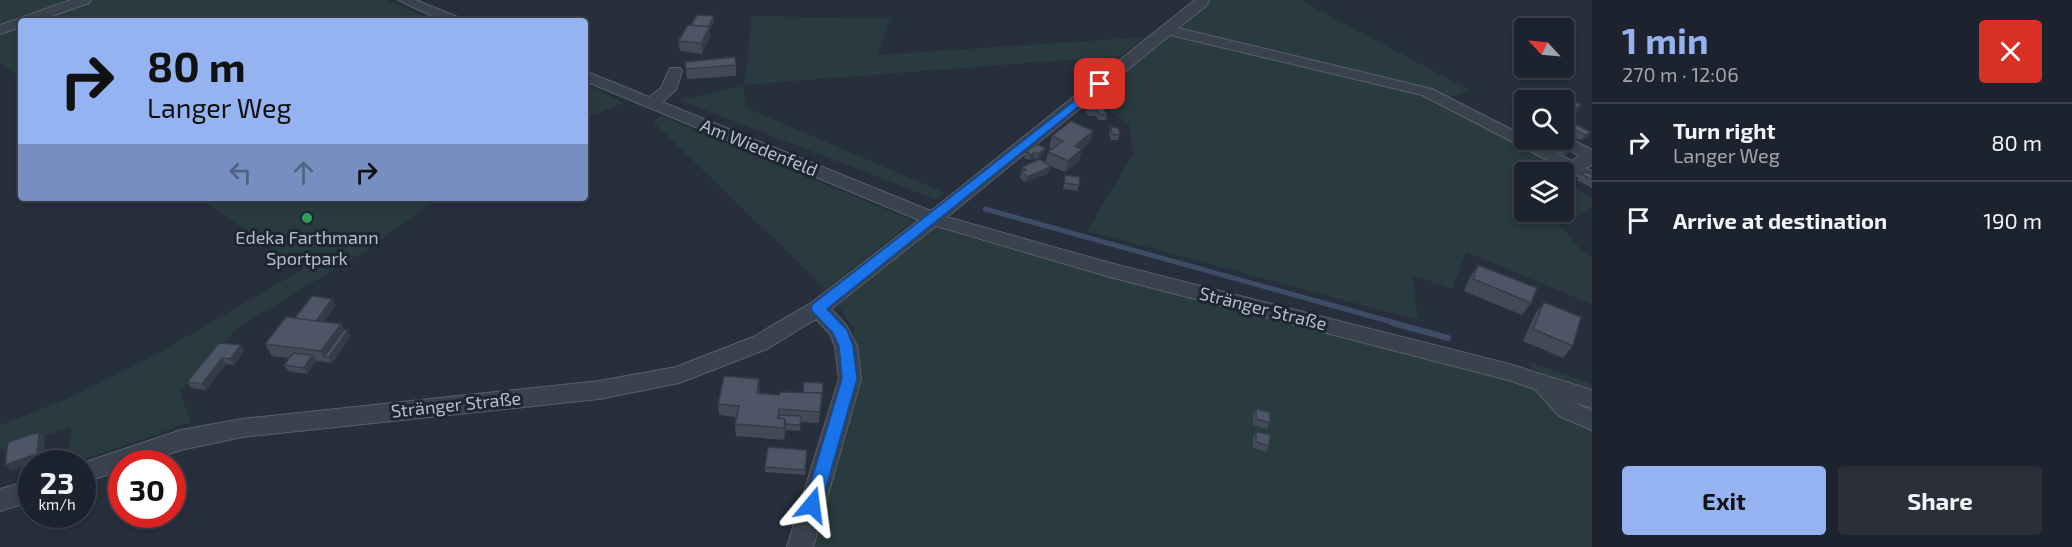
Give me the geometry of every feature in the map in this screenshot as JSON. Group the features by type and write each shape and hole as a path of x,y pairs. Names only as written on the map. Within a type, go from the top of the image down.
{"street":[{"path":"34,18 84,0"},
{"path":"405,0 448,18"},
{"name":"Stränger Straße","path":"96,468 181,440 242,428 599,390 679,375 760,343 818,308 934,219 1202,0"},
{"path":"0,30 18,24"},
{"path":"1168,30 1427,92 1561,162"},
{"path":"650,104 668,90 675,71"},
{"name":"Am Wiedenfeld","path":"588,77 934,219"},
{"path":"1574,146 1587,154 1587,161 1574,166"},
{"path":"1574,169 1592,178"},
{"name":"Stränger Straße","path":"934,219 1110,270 1542,381 1592,399"},
{"path":"800,547 850,379 846,346 839,330 818,308"},
{"path":"1542,381 1567,410 1592,421"},
{"path":"0,500 18,494"}],"shaded area":[{"path":"0,0 386,0 428,18 18,18 18,75 0,63"},
{"path":"1210,0 1300,0 1469,90 1448,99 1180,29"},
{"path":"751,16 890,18 877,55 1146,37 1120,56 743,85"},
{"path":"1173,34 1430,97 1514,141 1514,150 1532,150 1555,162 1514,162 1514,222 1565,222 1560,225 1581,250 1592,257 1592,304 1466,252 1452,289 1412,275 1418,320 1087,231 1133,154 1129,124 1092,100"},
{"path":"588,86 624,103 588,117"},
{"path":"743,86 746,108 945,193 935,199 679,100"},
{"path":"661,116 913,221 826,289 653,122"},
{"path":"1574,188 1592,198 1592,207 1574,217"},
{"path":"203,201 434,201 366,250 237,328 180,392 191,422 96,455 96,450 68,450 71,427 0,450 0,425 67,399 157,354 303,269"},
{"path":"936,228 1115,278 1530,385 1592,426 1592,547 809,547 858,378 853,328 838,305"},
{"path":"1527,361 1592,384 1592,391 1533,369"}],"building":[{"path":"697,15 714,16 708,27 691,25"},
{"path":"688,25 710,27 701,43 678,41"},
{"path":"735,57 736,65 686,69 685,62"},
{"path":"1092,100 1099,100 1107,114 1100,115 1097,110 1089,111 1087,106 1095,106"},
{"path":"1574,101 1582,105 1574,109"},
{"path":"1071,121 1093,131 1075,146 1082,149 1068,161 1048,152 1063,141 1052,136"},
{"path":"1574,124 1591,132 1585,135 1574,130"},
{"path":"1111,127 1118,128 1120,135 1112,134"},
{"path":"1036,144 1046,148 1038,154 1035,152 1031,155 1026,152"},
{"path":"1040,159 1051,167 1027,177 1021,172 1026,170 1022,167"},
{"path":"1587,172 1592,175 1592,180 1581,174"},
{"path":"1065,175 1080,177 1079,185 1064,183"},
{"path":"1478,265 1537,288 1531,303 1473,279"},
{"path":"312,296 332,299 316,321 295,318"},
{"path":"1544,302 1581,317 1573,346 1533,329"},
{"path":"286,317 341,324 321,351 265,344"},
{"path":"344,330 348,330 329,357 324,357"},
{"path":"219,343 241,345 230,359 222,358 202,384 187,382"},
{"path":"293,353 312,355 304,368 284,365"},
{"path":"724,376 759,379 757,393 779,395 780,392 822,393 820,412 779,409 778,418 785,419 784,428 735,424 739,406 718,404"},
{"path":"804,382 823,383 822,398 822,393 803,393"},
{"path":"1256,409 1270,412 1270,423 1256,419"},
{"path":"779,415 801,416 800,425 786,424 785,419 779,418"},
{"path":"1256,431 1270,435 1269,446 1256,442"},
{"path":"39,432 37,450 18,450 18,461 5,465 8,442"},
{"path":"768,447 807,450 805,470 765,467"}],"waterway":[{"path":"985,209 1399,324"},
{"path":"1393,323 1448,338"}],"place":[{"name":"Edeka Farthmann Sportpark","path":"307,218"}],"route":[{"path":"812,505 850,379 846,346 839,330 818,308 934,219 1100,84"}]}
